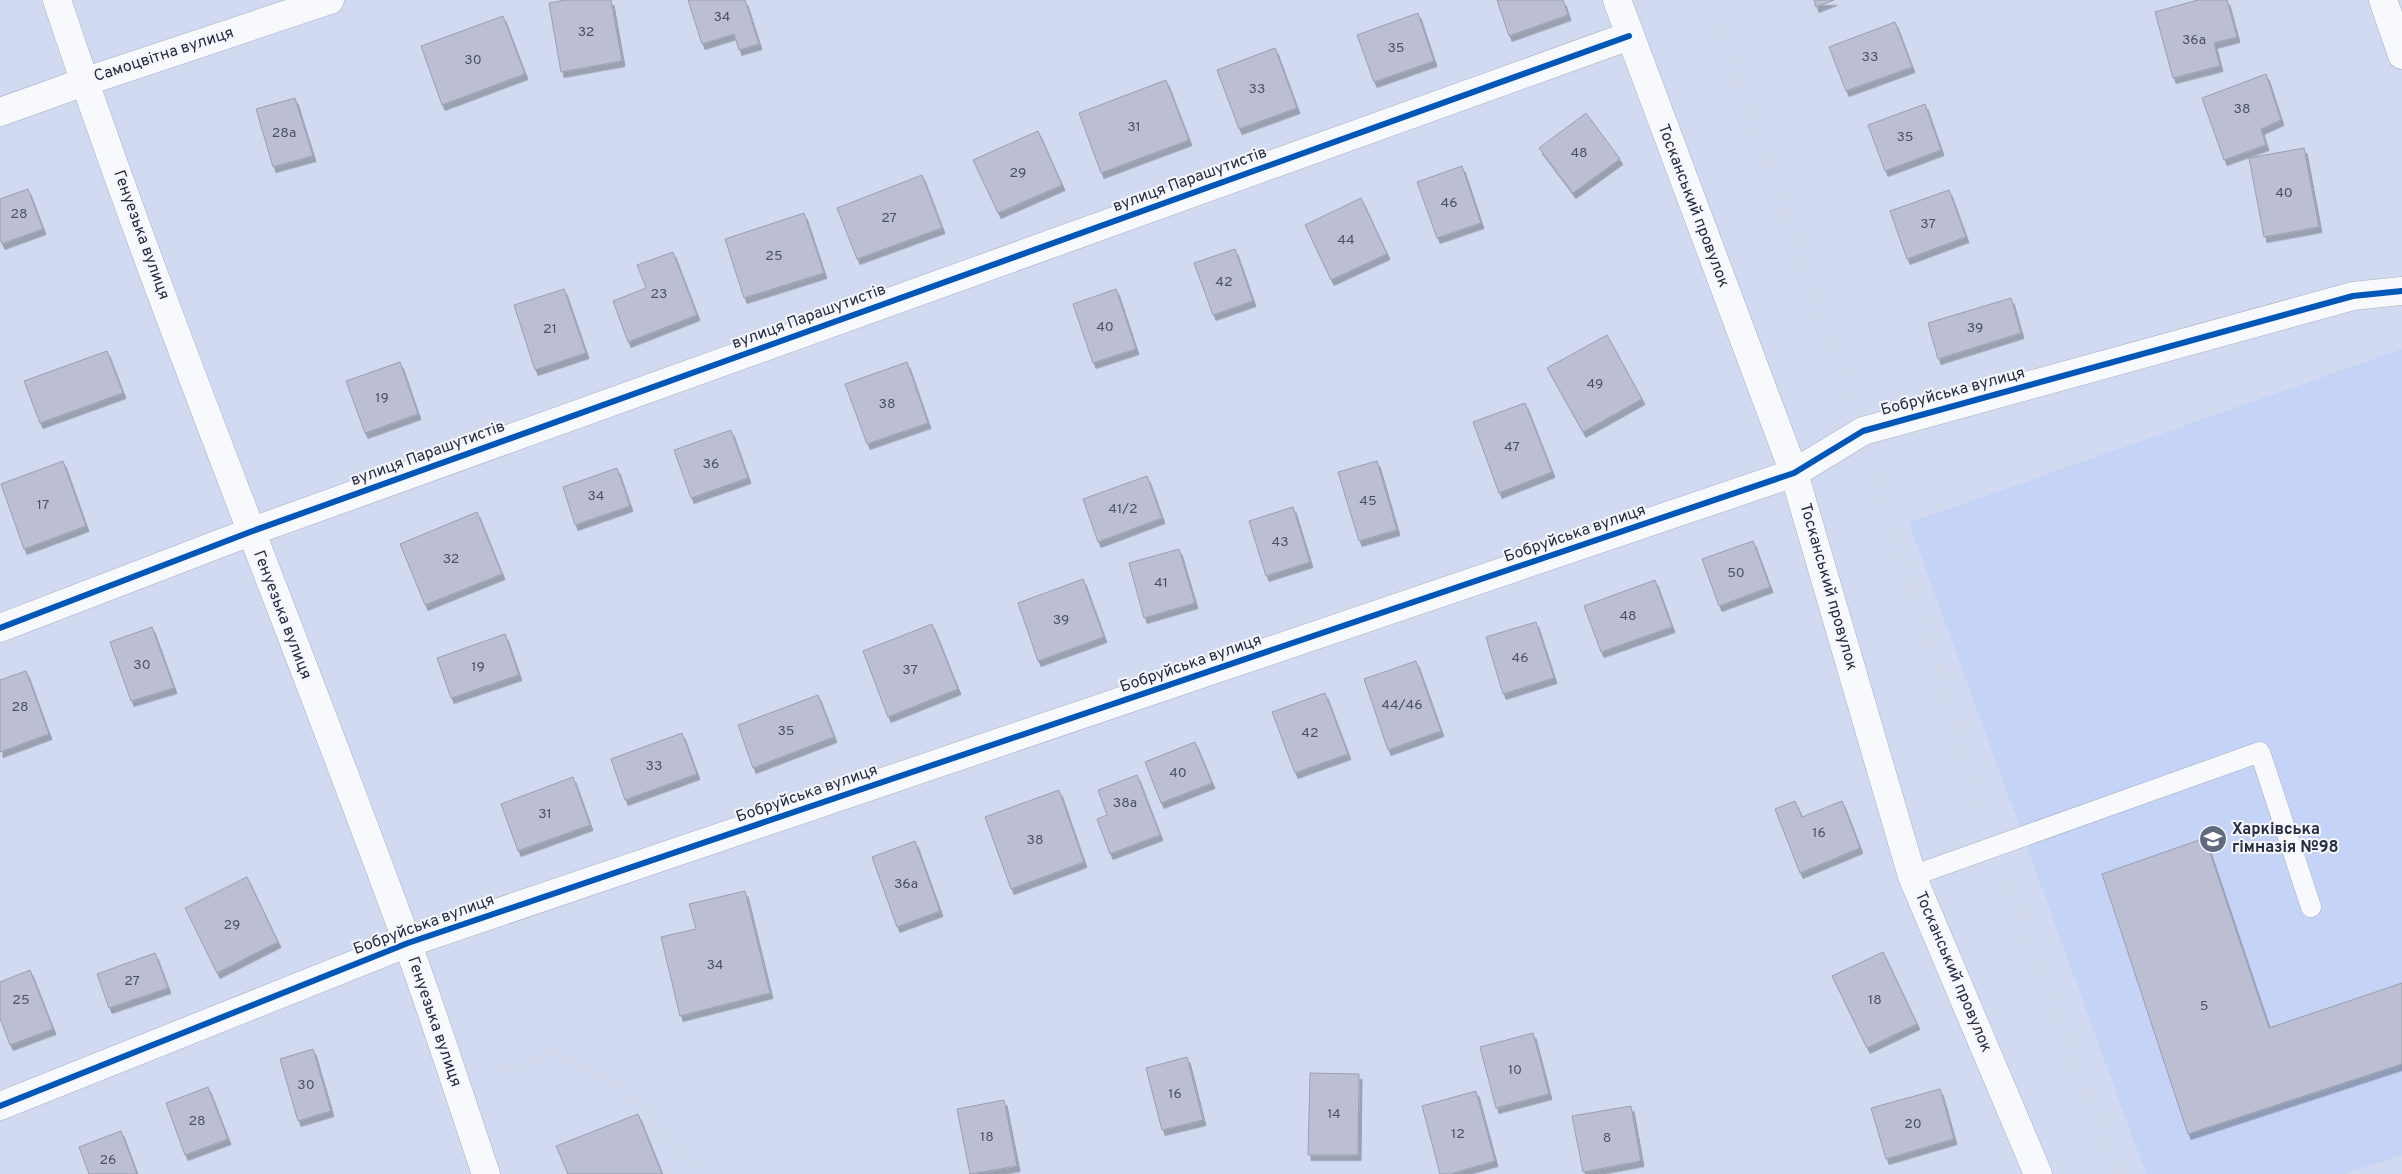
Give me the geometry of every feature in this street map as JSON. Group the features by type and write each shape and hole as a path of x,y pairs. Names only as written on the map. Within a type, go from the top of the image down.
{"street":[{"name":"Генуезька вулиця","path":"57,0 84,82 250,532 408,943 486,1174"},
{"name":"Самоцвітна вулиця","path":"0,112 330,0"},
{"name":"Тосканський провулок","path":"1617,0 1794,474 1912,876 2038,1174"},
{"path":"2383,0 2402,54"},
{"name":"вулиця Парашутистів","path":"0,628 250,532 1629,36"},
{"name":"Бобруйська вулиця","path":"0,1106 408,943 1794,474 1863,431 2353,296 2402,291"}],"lane":[{"path":"1912,876 2260,752 2311,907"}],"path":[{"path":"1995,846 2119,1174"},
{"path":"455,1084 558,1053 629,1093 699,1174"}],"shaded area":[{"name":"Харківська гімназія №98","path":"2402,349 2402,1155 2344,1174 2146,1174 1909,523"}],"building":[{"path":"565,0 611,0 622,61 561,72 549,3"},
{"path":"688,0 745,0 759,44 739,50 734,34 702,44"},
{"path":"1497,0 1563,0 1568,15 1509,36"},
{"path":"1814,0 1834,0 1816,7"},
{"path":"2198,0 2227,0 2237,37 2214,43 2220,66 2173,78 2155,12"},
{"path":"1418,13 1434,61 1374,82 1357,35"},
{"path":"503,16 525,74 442,105 421,46"},
{"path":"1895,22 1912,67 1846,91 1829,47"},
{"path":"1275,48 1297,108 1239,129 1217,70"},
{"path":"2266,74 2281,120 2261,129 2266,145 2224,160 2202,98"},
{"path":"1166,80 1189,140 1101,173 1079,113"},
{"path":"295,98 313,156 273,167 256,109"},
{"path":"1925,104 1941,150 1885,171 1868,125"},
{"path":"1586,113 1620,159 1573,193 1539,148"},
{"path":"1038,131 1062,185 998,213 973,160"},
{"path":"2304,148 2319,227 2264,237 2249,158"},
{"path":"1462,166 1481,223 1437,238 1417,182"},
{"path":"922,175 942,228 857,259 837,208"},
{"path":"28,189 43,229 2,244 0,239 0,199"},
{"path":"1949,190 1966,237 1907,259 1890,211"},
{"path":"1361,198 1387,254 1331,280 1305,225"},
{"path":"804,213 824,273 744,298 725,239"},
{"path":"1235,249 1253,301 1213,315 1194,263"},
{"path":"673,252 697,315 628,342 613,301 646,288 637,265"},
{"path":"564,289 586,353 535,370 514,305"},
{"path":"1116,289 1136,349 1093,363 1073,304"},
{"path":"2011,298 2021,333 1938,359 1928,323"},
{"path":"1607,335 1642,399 1583,432 1547,368"},
{"path":"107,351 123,393 40,423 24,381"},
{"path":"400,362 418,414 365,433 346,381"},
{"path":"907,362 928,423 867,444 845,384"},
{"path":"1525,403 1552,472 1499,493 1473,422"},
{"path":"731,430 748,478 691,498 674,450"},
{"path":"63,461 86,526 24,549 1,484"},
{"path":"1377,461 1397,530 1359,541 1338,472"},
{"path":"617,468 630,506 575,525 563,487"},
{"path":"1147,476 1162,518 1098,542 1083,499"},
{"path":"1293,507 1310,562 1266,576 1249,521"},
{"path":"477,512 502,574 425,605 400,544"},
{"path":"1753,541 1770,587 1719,606 1702,559"},
{"path":"1179,549 1195,603 1144,618 1129,563"},
{"path":"1083,579 1104,637 1038,661 1018,603"},
{"path":"1655,580 1672,627 1601,652 1584,606"},
{"path":"1536,622 1554,678 1503,694 1486,637"},
{"path":"932,624 958,689 888,717 863,651"},
{"path":"152,627 174,688 131,701 110,642"},
{"path":"505,634 519,675 451,698 437,658"},
{"path":"1416,661 1441,731 1388,750 1364,679"},
{"path":"26,671 49,734 0,752 0,680"},
{"path":"1325,693 1348,754 1295,773 1272,712"},
{"path":"818,695 834,737 753,768 738,725"},
{"path":"682,733 697,774 625,800 611,759"},
{"path":"1195,742 1212,783 1161,803 1145,762"},
{"path":"1137,775 1160,835 1110,854 1097,819 1107,815 1098,790"},
{"path":"573,777 590,825 518,851 501,804"},
{"path":"1059,790 1084,862 1011,889 985,817"},
{"path":"1795,801 1802,817 1842,801 1860,848 1800,873 1775,809"},
{"path":"2205,838 2269,1028 2402,983 2402,1064 2188,1134 2102,874"},
{"path":"915,841 940,911 897,927 872,857"},
{"path":"247,877 278,942 217,973 185,908"},
{"path":"745,891 770,993 680,1016 661,937 696,929 689,904"},
{"path":"1883,952 1917,1024 1867,1048 1832,976"},
{"path":"155,953 168,988 109,1008 97,974"},
{"path":"30,970 53,1029 10,1045 0,1018 0,982"},
{"path":"1533,1033 1549,1094 1496,1108 1480,1047"},
{"path":"313,1049 331,1111 298,1121 280,1059"},
{"path":"1187,1057 1203,1120 1162,1130 1146,1068"},
{"path":"1310,1073 1359,1074 1358,1155 1308,1155"},
{"path":"208,1087 228,1139 185,1155 166,1103"},
{"path":"1940,1089 1954,1139 1886,1159 1871,1108"},
{"path":"1476,1091 1495,1161 1450,1174 1440,1174 1422,1106"},
{"path":"1004,1100 1017,1166 970,1174 957,1109"},
{"path":"1631,1106 1641,1161 1583,1172 1572,1116"},
{"path":"638,1114 662,1174 568,1174 556,1146"},
{"path":"121,1131 137,1174 89,1174 79,1147"}],"cycle path":[{"path":"0,628 250,532 1629,36"},
{"path":"0,1106 408,943 1794,473 1863,431 2353,296 2402,291"}],"place":[{"name":"Харківська гімназія №98","path":"2213,839"}]}
